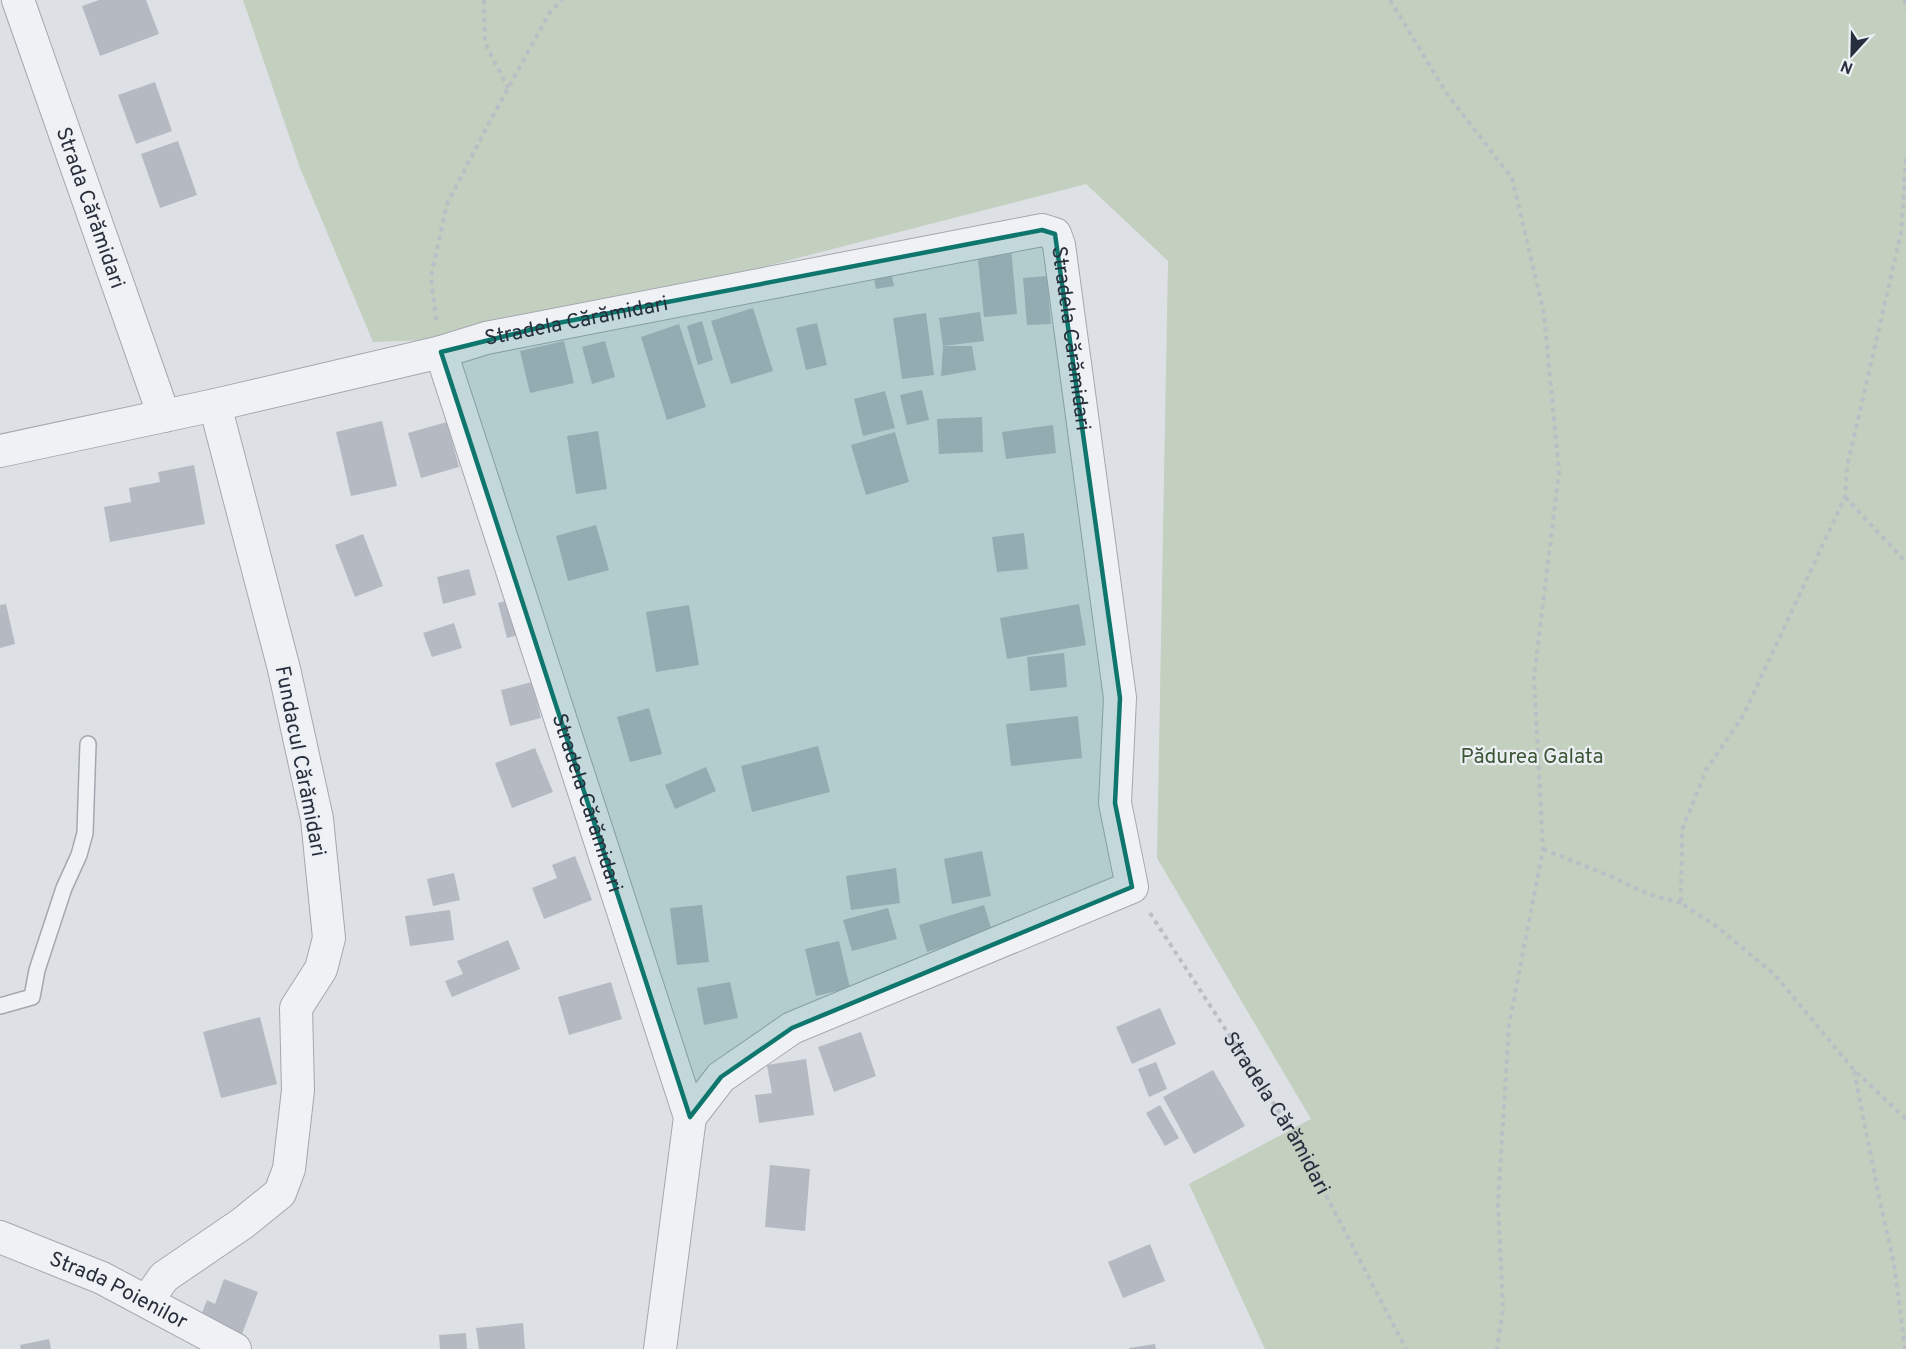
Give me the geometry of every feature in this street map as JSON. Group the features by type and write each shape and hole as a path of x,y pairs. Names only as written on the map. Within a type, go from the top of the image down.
{"street":[{"name":"Strada Cărămidari","path":"18,0 164,416"},
{"name":"Stradela Cărămidari","path":"0,451 214,405 441,352 486,338 558,323 1042,230 1055,234 1059,245 1120,698 1115,803 1132,887"},
{"name":"Stradela Cărămidari","path":"441,352 690,1117 660,1349"},
{"name":"Fundacul Cărămidari","path":"147,1301 164,1277 243,1223 280,1193 289,1169 298,1090 296,1008 321,969 330,938 317,819 284,669 214,405"},
{"path":"690,1117 721,1077 792,1028 1132,887"},
{"name":"Strada Poienilor","path":"0,1237 102,1278 235,1349"}],"lane":[{"path":"0,1005 33,997 37,970 85,833 88,744"}],"path":[{"path":"484,0 484,43 508,88"},
{"path":"441,352 431,277 447,204 550,12 562,0"},
{"path":"1390,0 1448,93 1512,177 1544,314 1559,472 1534,676 1543,849 1509,1025 1498,1204 1503,1310 1497,1349"},
{"path":"1905,0 1906,10"},
{"path":"1681,903 1682,830 1706,770 1743,716 1845,497 1847,467 1901,233 1906,159"},
{"path":"1845,497 1906,562"},
{"path":"1543,849 1648,894 1681,903 1716,926 1775,975 1854,1070 1906,1119"},
{"name":"Stradela Cărămidari","path":"1132,887 1298,1141 1406,1349"},
{"path":"1854,1070 1894,1264 1905,1349"}],"highlighted area":[{"path":"1042,230 1055,234 1120,698 1115,803 1132,887 792,1028 721,1077 690,1117 441,352 558,323"}],"green space":[{"name":"Pădurea Galata","path":"243,0 1906,0 1906,1349 1265,1349 1189,1184 1311,1119 1157,858 1168,261 1086,184 486,338 373,342 300,168"}],"building":[{"path":"99,0 146,0 159,34 100,56 82,6"},
{"path":"155,82 172,131 136,144 118,95"},
{"path":"178,141 197,195 160,208 141,154"},
{"path":"1011,248 1017,314 984,317 977,251"},
{"path":"890,265 894,286 876,289 872,269"},
{"path":"1047,276 1051,324 1027,325 1023,278"},
{"path":"753,308 773,371 731,384 711,321"},
{"path":"980,312 984,341 943,346 939,318"},
{"path":"926,313 934,375 902,379 893,318"},
{"path":"702,321 713,360 698,365 687,326"},
{"path":"817,323 827,365 806,370 796,328"},
{"path":"679,324 706,407 667,420 641,337"},
{"path":"564,341 574,383 530,393 520,351"},
{"path":"605,341 615,377 592,384 582,347"},
{"path":"943,346 972,346 976,370 941,376"},
{"path":"922,390 929,420 907,425 900,395"},
{"path":"885,391 895,428 863,436 854,399"},
{"path":"982,417 983,452 939,454 937,419"},
{"path":"382,421 397,486 351,496 336,432"},
{"path":"447,422 459,467 421,478 408,433"},
{"path":"1053,425 1056,453 1006,459 1002,432"},
{"path":"598,431 607,489 576,494 567,436"},
{"path":"895,432 909,482 866,495 851,445"},
{"path":"194,465 205,524 110,542 104,507 131,502 129,488 160,482 158,472"},
{"path":"596,525 609,570 568,581 556,536"},
{"path":"1024,533 1028,569 997,572 992,537"},
{"path":"363,534 383,586 355,597 335,545"},
{"path":"469,569 476,595 443,604 437,577"},
{"path":"516,598 526,633 507,638 498,603"},
{"path":"6,604 15,644 0,648 0,605"},
{"path":"1079,604 1086,645 1007,659 1000,618"},
{"path":"689,605 699,665 656,672 646,612"},
{"path":"454,623 462,648 432,657 423,633"},
{"path":"1064,653 1067,687 1030,691 1027,657"},
{"path":"532,682 541,718 510,726 501,690"},
{"path":"649,708 662,754 630,762 617,717"},
{"path":"1078,716 1082,758 1011,766 1006,724"},
{"path":"818,746 830,792 752,812 741,766"},
{"path":"535,748 553,792 512,808 495,763"},
{"path":"706,767 716,791 675,809 665,785"},
{"path":"982,851 991,896 952,904 944,859"},
{"path":"575,856 592,900 544,919 532,888 557,878 552,865"},
{"path":"896,868 900,903 851,910 846,876"},
{"path":"454,873 460,900 433,906 427,879"},
{"path":"702,905 709,962 677,965 670,908"},
{"path":"984,905 992,931 927,952 919,925"},
{"path":"888,908 897,939 852,951 843,920"},
{"path":"450,910 454,940 410,946 405,916"},
{"path":"508,940 520,969 452,997 445,981 463,974 457,961"},
{"path":"839,941 850,988 816,996 805,949"},
{"path":"611,982 622,1019 569,1035 558,997"},
{"path":"730,982 738,1018 704,1025 697,988"},
{"path":"1160,1008 1176,1044 1132,1064 1116,1027"},
{"path":"260,1017 277,1084 221,1098 203,1032"},
{"path":"861,1032 876,1076 834,1092 818,1047"},
{"path":"806,1059 814,1115 759,1123 755,1095 772,1093 767,1065"},
{"path":"1156,1062 1167,1089 1149,1097 1138,1069"},
{"path":"1213,1070 1245,1126 1194,1154 1163,1097"},
{"path":"1160,1105 1179,1138 1165,1146 1146,1113"},
{"path":"770,1165 810,1169 805,1231 765,1227"},
{"path":"1150,1244 1165,1281 1123,1298 1108,1262"},
{"path":"224,1279 258,1292 242,1334 200,1318 207,1300 215,1304"},
{"path":"523,1323 525,1349 479,1349 476,1328"},
{"path":"466,1333 467,1349 440,1349 439,1335"},
{"path":"49,1339 51,1349 21,1349 20,1345"},
{"path":"1155,1344 1156,1349 1129,1349 1129,1348"}]}
